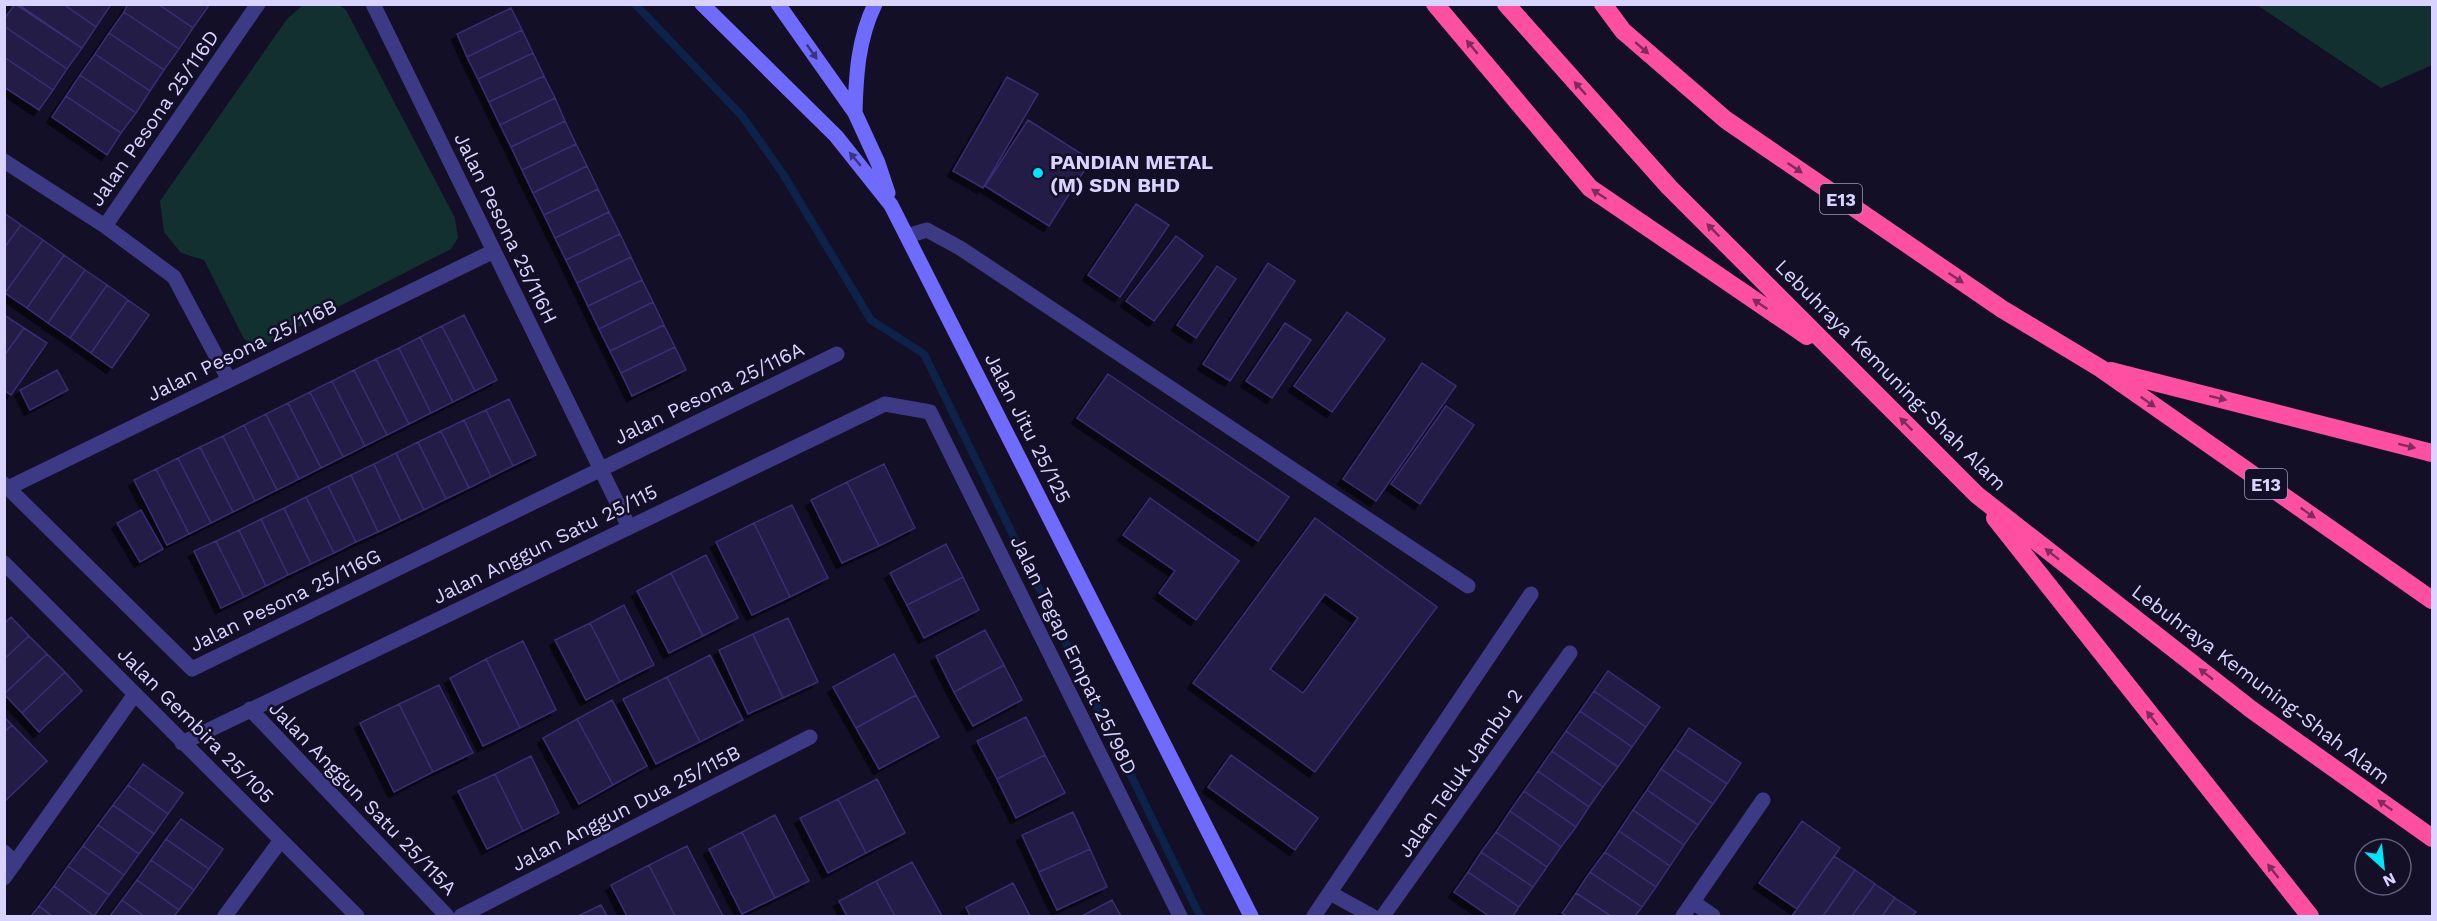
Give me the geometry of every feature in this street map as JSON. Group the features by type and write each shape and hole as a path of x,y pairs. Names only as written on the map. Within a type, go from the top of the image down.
{"highway":[{"path":"1435,4 1590,188 1843,361"},
{"name":"Lebuhraya Kemuning-Shah Alam","path":"1506,4 1669,187 1977,495 2252,710 2433,838"},
{"name":"E13","path":"1603,4 1623,31 1726,120 2002,309 2100,369 2433,600"},
{"path":"2100,369 2433,453"},
{"path":"1977,495 2310,916"}],"street":[{"name":"Jalan Pesona 25/116D","path":"105,226 258,4"},
{"name":"Jalan Pesona 25/116H","path":"373,4 629,527"},
{"name":"Jalan Jitu 25/125","path":"702,4 828,128 891,204 1251,916"},
{"path":"778,4 855,113 878,163 891,204"},
{"path":"855,113 856,68 864,26 875,4"},
{"path":"4,161 105,226 174,277 229,380"},
{"path":"907,236 927,230 960,248 1468,586"},
{"name":"Jalan Pesona 25/116B","path":"6,486 494,251"},
{"name":"Jalan Pesona 25/116A","path":"600,469 837,354"},
{"name":"Jalan Anggun Satu 25/115","path":"182,743 885,404 930,412"},
{"name":"Jalan Tegap Empat 25/98D","path":"930,412 1180,916"},
{"name":"Jalan Pesona 25/116G","path":"6,486 192,669 600,469"},
{"name":"Jalan Gembira 25/105","path":"4,563 357,916"},
{"path":"1314,916 1531,594"},
{"name":"Jalan Teluk Jambu 2","path":"1383,916 1570,653"},
{"path":"4,878 10,857 135,694"},
{"name":"Jalan Anggun Satu 25/115A","path":"250,709 447,916"},
{"name":"Jalan Anggun Dua 25/115B","path":"461,916 810,737"},
{"path":"1683,916 1762,800"},
{"path":"225,916 280,840"},
{"path":"1330,893 1371,916"},
{"path":"1693,902 1713,916"}],"green space":[{"path":"303,5 339,5 346,10 455,218 458,238 451,249 266,344 255,346 244,339 204,260 181,253 164,232 160,201 287,19"},
{"path":"2257,5 2432,5 2432,65 2381,88"}],"building":[{"path":"15,4 82,48 67,69 4,26 4,19"},
{"path":"18,4 63,4 96,27 82,48"},
{"path":"63,4 108,4 110,6 96,27"},
{"path":"128,4 158,4 193,28 179,49 124,12"},
{"path":"158,4 204,4 208,7 193,28"},
{"path":"511,8 522,30 467,57 457,34"},
{"path":"124,12 179,49 164,70 109,33"},
{"path":"4,26 67,69 53,90 4,57"},
{"path":"522,30 533,53 478,79 467,57"},
{"path":"109,33 164,70 150,91 95,54"},
{"path":"533,53 544,76 489,102 478,79"},
{"path":"95,54 150,91 136,113 80,75"},
{"path":"4,57 53,90 39,110 4,87"},
{"path":"80,75 136,113 121,133 66,96"},
{"path":"544,76 555,98 500,125 489,102"},
{"path":"1007,77 1038,94 983,188 953,171"},
{"path":"66,96 121,133 107,155 52,117"},
{"path":"555,98 565,121 511,147 500,125"},
{"name":"PANDIAN METAL (M) SDN BHD","path":"1028,120 1091,160 1049,226 985,186"},
{"path":"565,121 576,144 522,170 511,147"},
{"path":"576,144 587,166 533,193 522,170"},
{"path":"587,166 598,189 544,215 533,193"},
{"path":"598,189 609,212 555,238 544,215"},
{"path":"1136,204 1169,225 1120,297 1088,275"},
{"path":"609,212 620,234 566,260 555,238"},
{"path":"4,213 21,225 4,248"},
{"path":"21,225 43,240 5,293 4,248"},
{"path":"620,234 631,257 577,283 566,260"},
{"path":"1176,236 1203,256 1154,321 1126,301"},
{"path":"43,240 64,255 27,308 5,293"},
{"path":"64,255 85,270 48,323 27,308"},
{"path":"631,257 642,280 588,306 577,283"},
{"path":"1268,263 1295,281 1230,381 1203,364"},
{"path":"1217,266 1236,279 1196,338 1177,325"},
{"path":"85,270 107,285 70,338 48,323"},
{"path":"642,280 653,302 599,329 588,306"},
{"path":"107,285 128,300 91,353 70,338"},
{"path":"128,300 149,315 112,368 91,353"},
{"path":"653,302 664,325 610,351 599,329"},
{"path":"1347,312 1385,339 1332,412 1294,386"},
{"path":"4,315 24,328 4,356"},
{"path":"464,315 497,380 475,391 442,326"},
{"path":"1285,323 1311,340 1272,398 1246,381"},
{"path":"664,325 675,347 621,373 610,351"},
{"path":"442,326 475,391 453,402 420,337"},
{"path":"24,328 47,343 11,395 4,390 4,356"},
{"path":"420,337 453,402 431,413 399,348"},
{"path":"675,347 686,370 632,396 621,373"},
{"path":"399,348 431,413 409,424 376,359"},
{"path":"376,359 409,424 387,435 354,370"},
{"path":"1422,363 1456,386 1376,501 1343,479"},
{"path":"57,370 68,390 30,410 20,390"},
{"path":"354,370 387,435 365,446 332,381"},
{"path":"1108,374 1289,497 1258,541 1077,418"},
{"path":"332,381 365,446 343,457 310,392"},
{"path":"310,392 343,457 321,468 288,403"},
{"path":"509,399 536,455 513,466 486,410"},
{"path":"288,403 321,468 299,479 266,414"},
{"path":"1446,406 1474,425 1420,504 1391,484"},
{"path":"486,410 513,466 491,477 464,420"},
{"path":"266,414 299,479 277,490 244,425"},
{"path":"464,420 491,477 469,488 441,431"},
{"path":"244,425 277,490 255,501 223,436"},
{"path":"441,431 469,488 446,499 418,442"},
{"path":"223,436 255,501 233,512 200,447"},
{"path":"418,442 446,499 424,510 396,453"},
{"path":"200,447 233,512 211,523 178,458"},
{"path":"396,453 424,510 401,521 374,464"},
{"path":"178,458 211,523 189,534 156,469"},
{"path":"374,464 401,521 378,532 351,475"},
{"path":"884,464 915,528 879,546 847,482"},
{"path":"156,469 189,534 167,545 134,480"},
{"path":"351,475 378,532 356,542 328,486"},
{"path":"847,482 879,546 842,563 811,500"},
{"path":"328,486 356,542 334,553 306,497"},
{"path":"306,497 334,553 311,564 284,508"},
{"path":"1150,498 1239,561 1196,620 1159,593 1175,571 1123,535"},
{"path":"792,505 828,578 790,597 754,523"},
{"path":"284,508 311,564 288,575 261,519"},
{"path":"141,510 163,549 140,562 117,523"},
{"path":"1315,518 1437,607 1315,772 1193,683","holes":["1325,594 1358,618 1303,693 1270,669"]},
{"path":"261,519 288,575 266,586 239,530"},
{"path":"754,523 790,597 752,615 716,542"},
{"path":"239,530 266,586 244,597 216,541"},
{"path":"216,541 244,597 221,608 194,551"},
{"path":"946,544 963,577 907,605 890,573"},
{"path":"706,555 738,618 703,636 671,573"},
{"path":"671,573 703,636 669,653 637,591"},
{"path":"963,577 979,610 924,638 907,605"},
{"path":"624,605 654,665 620,682 590,623"},
{"path":"11,617 29,636 4,659 4,624"},
{"path":"788,618 818,682 783,698 753,634"},
{"path":"590,623 620,682 586,700 555,640"},
{"path":"985,630 1004,665 954,692 936,656"},
{"path":"753,634 783,698 748,714 719,650"},
{"path":"29,636 47,654 4,694 4,659"},
{"path":"523,641 556,710 520,728 486,659"},
{"path":"47,654 65,672 22,713 4,694"},
{"path":"894,654 916,695 856,728 833,687"},
{"path":"710,655 743,720 700,742 667,677"},
{"path":"486,659 520,728 483,746 450,678"},
{"path":"1004,665 1022,700 973,726 954,692"},
{"path":"1608,671 1660,707 1646,727 1594,691"},
{"path":"65,672 82,691 39,732 22,713"},
{"path":"667,677 700,742 656,764 623,699"},
{"path":"439,685 473,753 433,772 399,704"},
{"path":"1594,691 1646,727 1632,747 1580,711"},
{"path":"916,695 939,737 879,769 856,728"},
{"path":"612,700 647,766 613,785 577,719"},
{"path":"399,704 433,772 394,792 360,723"},
{"path":"1580,711 1632,747 1618,767 1566,731"},
{"path":"4,717 12,725 4,732"},
{"path":"1026,717 1045,755 997,779 977,741"},
{"path":"577,719 613,785 579,804 543,738"},
{"path":"12,725 47,761 4,802 4,732"},
{"path":"1689,728 1741,763 1727,784 1675,749"},
{"path":"1566,731 1618,767 1603,787 1552,751"},
{"path":"1675,749 1727,784 1713,804 1661,769"},
{"path":"1552,751 1603,787 1589,807 1538,771"},
{"path":"1045,755 1065,793 1016,818 997,779"},
{"path":"1231,755 1318,818 1295,850 1208,787"},
{"path":"531,756 559,813 523,831 495,774"},
{"path":"143,764 183,793 168,814 128,785"},
{"path":"1661,769 1713,804 1698,825 1647,790"},
{"path":"1538,771 1589,807 1576,827 1524,791"},
{"path":"495,774 523,831 487,849 458,791"},
{"path":"877,779 905,833 866,853 838,799"},
{"path":"128,785 168,814 154,834 113,805"},
{"path":"1647,790 1698,825 1684,845 1633,810"},
{"path":"1524,791 1576,827 1561,847 1510,811"},
{"path":"838,799 866,853 828,873 800,818"},
{"path":"113,805 154,834 139,854 98,825"},
{"path":"1633,810 1684,845 1670,866 1619,831"},
{"path":"1510,811 1561,847 1547,867 1496,832"},
{"path":"1073,812 1090,849 1039,872 1022,835"},
{"path":"775,815 809,881 775,898 742,832"},
{"path":"181,819 223,849 209,869 166,839"},
{"path":"1802,821 1840,848 1797,909 1759,883"},
{"path":"98,825 139,854 124,875 83,846"},
{"path":"1619,831 1670,866 1656,887 1605,852"},
{"path":"742,832 775,898 742,914 709,849"},
{"path":"1496,832 1547,867 1533,887 1481,852"},
{"path":"166,839 209,869 194,890 151,860"},
{"path":"83,846 124,875 109,895 68,866"},
{"path":"687,846 723,916 675,916 649,865"},
{"path":"1090,849 1107,887 1057,910 1039,872"},
{"path":"1481,852 1533,887 1519,907 1468,872"},
{"path":"1605,852 1656,887 1642,907 1590,872"},
{"path":"1834,856 1855,870 1823,916 1792,916"},
{"path":"151,860 194,890 179,910 137,880"},
{"path":"912,862 942,916 895,916 876,881"},
{"path":"649,865 675,916 627,916 611,885"},
{"path":"68,866 109,895 94,916 54,886"},
{"path":"1855,870 1875,884 1852,916 1823,916"},
{"path":"1468,872 1519,907 1513,916 1489,916 1454,892"},
{"path":"1590,872 1642,907 1635,916 1611,916 1576,893"},
{"path":"137,880 179,910 174,916 144,916 122,900"},
{"path":"876,881 895,916 847,916 839,901"},
{"path":"1013,883 1030,916 970,916 966,907"},
{"path":"1875,884 1895,898 1882,916 1852,916"},
{"path":"54,886 94,916 52,916 39,906"},
{"path":"1576,893 1611,916 1567,916 1562,913"},
{"path":"1895,898 1916,912 1912,916 1882,916"},
{"path":"122,900 144,916 110,916"},
{"path":"1112,900 1121,916 1082,916"},
{"path":"601,905 607,916 578,916"},
{"path":"39,906 52,916 31,916"}],"waterway":[{"path":"635,4 742,116 783,174 871,320 924,354 1200,916"}],"place":[{"name":"PANDIAN METAL (M) SDN BHD","path":"1038,173"}]}
